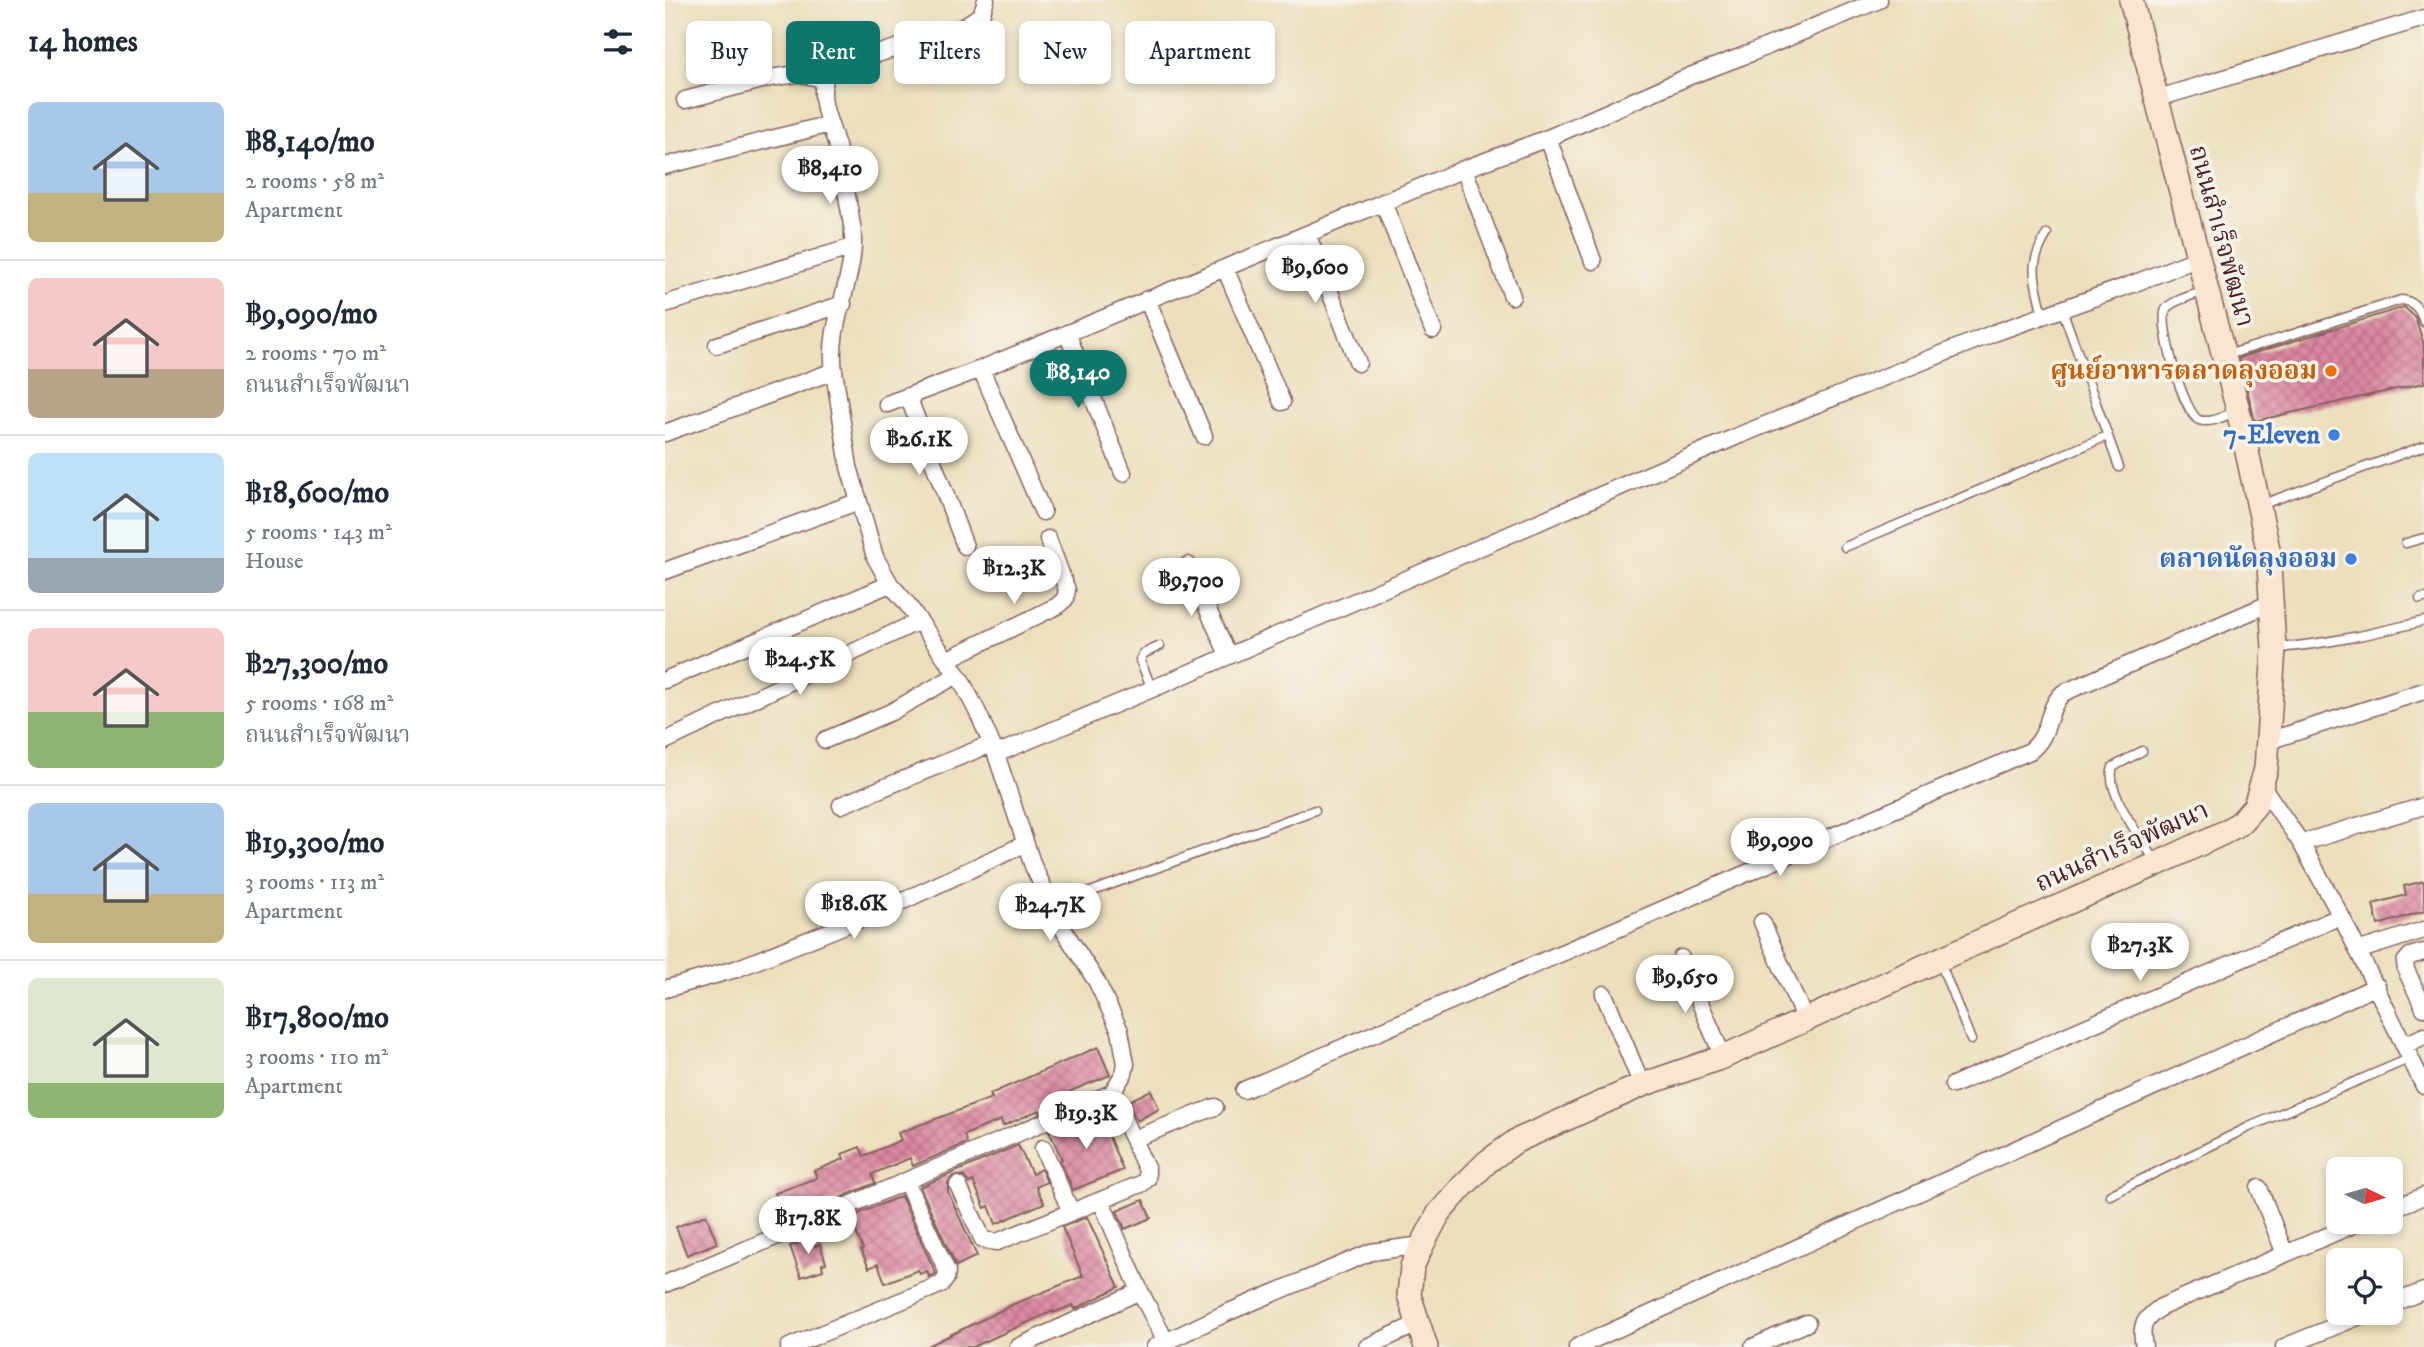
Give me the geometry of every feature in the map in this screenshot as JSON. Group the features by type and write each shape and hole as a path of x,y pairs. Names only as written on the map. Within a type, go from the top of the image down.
{"street":[{"path":"880,53 963,27 981,15 986,0"},
{"path":"887,404 981,369 1879,0"},
{"name":"ถนนสำเร็จพัฒนา","path":"1426,1347 1409,1295 1412,1267 1439,1213 1487,1161 1515,1141 1642,1085 1723,1057 2158,864 2240,823 2255,806 2266,769 2274,648 2268,549 2225,356 2131,0"},
{"path":"2155,99 2424,18"},
{"path":"685,100 786,76"},
{"path":"665,1284 1112,1093 1124,1073 1124,1049 1119,1031 1097,982 1066,934 1052,906 1025,844 978,713 957,675 890,584 875,557 857,502 832,353 853,247 852,223 824,108 824,84"},
{"path":"665,166 830,124"},
{"path":"1548,138 1593,261"},
{"path":"1464,169 1513,296"},
{"path":"1383,202 1433,330"},
{"path":"1307,234 1358,363"},
{"path":"665,303 853,247"},
{"path":"841,805 1152,689 1740,435 2043,314 2199,258"},
{"path":"1225,268 1282,402"},
{"path":"1147,299 1205,436"},
{"path":"717,345 843,304"},
{"path":"1067,333 1123,473"},
{"path":"981,369 1043,512"},
{"path":"665,433 834,371"},
{"path":"908,396 965,546"},
{"path":"665,571 857,502"},
{"path":"946,660 1056,606 1065,599 1067,590 1048,539"},
{"path":"1188,565 1228,655"},
{"path":"665,681 890,584"},
{"path":"1244,1090 2030,751 2041,742 2057,699 2063,693 2273,601"},
{"path":"665,741 919,621"},
{"path":"825,740 891,712 957,675"},
{"path":"2268,741 2424,691"},
{"path":"2262,786 2301,843 2360,950 2413,1052 2424,1086"},
{"path":"2301,843 2424,806"},
{"path":"665,989 736,969 891,907 1025,844"},
{"path":"1953,1085 2341,916"},
{"path":"1762,922 1805,1020"},
{"path":"2360,950 2424,930"},
{"path":"2424,952 2405,962 2424,1009"},
{"path":"1681,958 1723,1057"},
{"path":"1577,1347 2377,986"},
{"path":"1604,994 1642,1085"},
{"path":"2413,1052 2424,1036"},
{"path":"1133,1139 1215,1107"},
{"path":"958,1185 983,1240 997,1242 1141,1184 1147,1179 1147,1170 1119,1110"},
{"path":"1043,1148 1071,1212"},
{"path":"789,1347 942,1284 947,1271 907,1182"},
{"path":"2259,1188 2285,1254"},
{"path":"2403,1204 2424,1196"},
{"path":"1101,1201 1160,1345 1224,1314 1371,1252 1422,1245"},
{"path":"2144,1347 2142,1328 2147,1317 2161,1307 2332,1234"},
{"path":"1019,1347 1140,1291"},
{"path":"2403,1299 2424,1291"},
{"path":"1753,1347 1807,1323"},
{"path":"1367,1347 1417,1324"},
{"path":"2284,1347 2338,1325"}],"lane":[{"path":"2043,314 2034,276 2035,259 2047,234"},
{"path":"2207,290 2170,305 2165,310 2163,323 2166,339 2187,405 2194,418 2211,421 2238,410"},
{"path":"2225,356 2402,300 2420,304 2424,322"},
{"path":"2062,309 2119,467"},
{"path":"1845,547 2107,436"},
{"path":"2260,505 2424,446"},
{"path":"2406,542 2424,538"},
{"path":"2274,648 2332,642 2424,621"},
{"path":"1152,689 1140,660 1143,654 1160,646"},
{"path":"2142,751 2113,767 2111,785 2158,864"},
{"path":"1052,906 1315,810"},
{"path":"1939,959 1971,1040"},
{"path":"2110,1195 2249,1127 2413,1052"}],"building":[{"name":"ศูนย์อาหารตลาดลุงออม","path":"2404,307 2415,317 2424,345 2424,383 2255,421 2239,358"},
{"path":"2424,881 2424,911 2378,925 2373,904 2406,895 2404,886"},
{"path":"1098,1047 1110,1075 1061,1095 1064,1102 1003,1126 1001,1120 964,1135 967,1143 913,1166 910,1158 872,1174 875,1183 787,1221 775,1193 817,1178 814,1171 844,1159 842,1154 860,1147 864,1156 901,1140 898,1133 992,1098 990,1094"},
{"path":"1151,1090 1159,1109 1137,1121 1127,1102"},
{"path":"1098,1111 1123,1170 1073,1190 1049,1131"},
{"path":"1018,1145 1032,1174 1041,1169 1047,1182 1036,1187 1044,1203 996,1224 989,1206 985,1208 973,1181 969,1183 963,1176 953,1176 948,1183 948,1192 977,1256 956,1266 920,1187"},
{"path":"901,1196 936,1274 929,1277 927,1271 920,1274 918,1270 885,1283 878,1264 869,1268 850,1217"},
{"path":"1143,1200 1151,1218 1125,1229 1117,1211"},
{"path":"706,1215 717,1243 687,1255 676,1227"},
{"path":"1087,1217 1119,1287 1075,1309 1073,1305 1053,1311 973,1347 926,1347 1014,1304 1083,1276 1062,1227"},
{"path":"808,1234 815,1246 820,1244 826,1263 822,1264 823,1270 801,1277 790,1246 797,1244 795,1240"}],"place":[{"name":"ศูนย์อาหารตลาดลุงออม","path":"2331,371"},
{"name":"7-Eleven","path":"2334,435"},
{"name":"ตลาดนัดลุงออม","path":"2351,559"}]}
